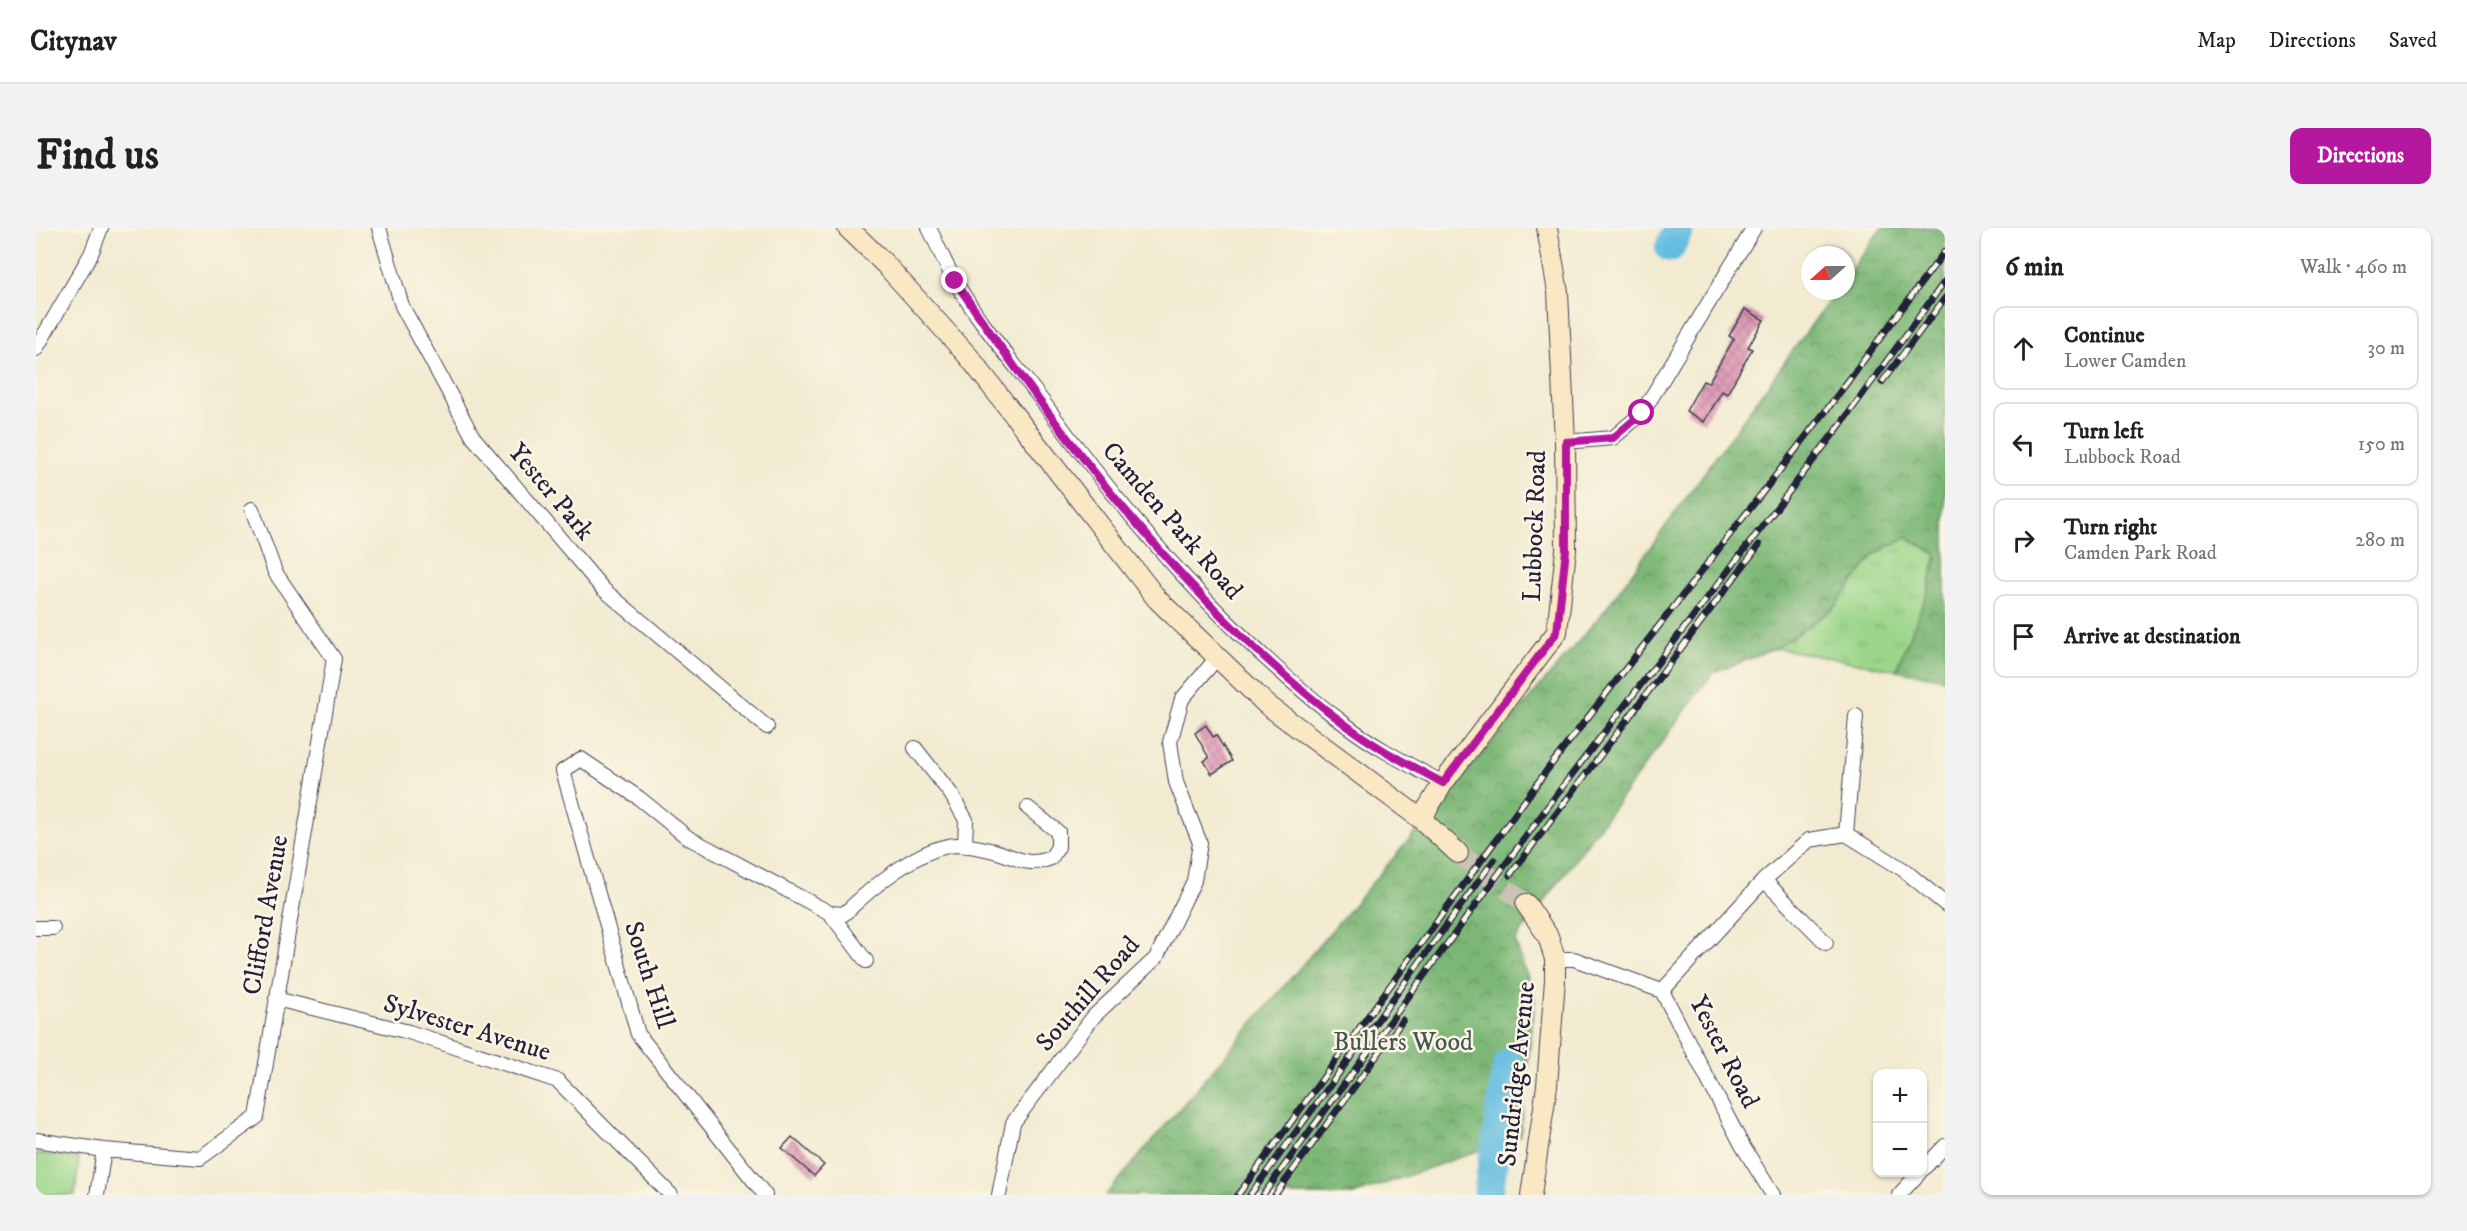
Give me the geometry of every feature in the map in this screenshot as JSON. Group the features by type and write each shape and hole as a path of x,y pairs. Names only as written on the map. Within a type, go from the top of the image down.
{"street":[{"path":"36,349 91,254 101,228"},
{"name":"Yester Park","path":"379,228 402,306 473,437 603,589 767,727"},
{"path":"848,228 885,264 969,357 1156,599 1216,659 1266,704 1420,819 1458,853"},
{"name":"Camden Park Road","path":"929,228 955,281 989,331 1081,455 1167,559 1287,677 1338,719 1380,748 1443,783"},
{"name":"Lubbock Road","path":"1420,819 1443,783 1557,632 1566,550 1566,442 1558,291 1547,228"},
{"path":"1566,442 1613,438 1642,413 1754,228"},
{"name":"Clifford Avenue","path":"36,1140 104,1150 200,1158 257,1117 334,659 275,572 252,510"},
{"name":"Southill Road","path":"999,1195 1013,1123 1094,1016 1156,958 1194,881 1200,843 1176,782 1170,741 1182,699 1216,659"},
{"path":"1846,834 1856,716"},
{"path":"915,748 951,794 966,820 965,846"},
{"name":"South Hill","path":"765,1195 638,1034 563,771 581,759 639,798 687,837 830,913"},
{"path":"830,913 844,914 895,872 931,851 956,845 1003,853 1025,863 1051,858 1058,847 1058,832 1028,808"},
{"path":"1662,991 1764,880 1809,840 1846,834 1904,870 1945,904"},
{"path":"1764,880 1826,943"},
{"path":"1526,904 1548,936 1555,959"},
{"path":"830,913 866,961"},
{"path":"36,928 53,928"},
{"name":"Yester Road","path":"1555,959 1574,959 1662,991 1742,1144 1773,1195"},
{"name":"Sundridge Avenue","path":"1531,1195 1547,1086 1555,959"},
{"name":"Sylvester Avenue","path":"276,999 409,1032 558,1081 671,1195"},
{"path":"1927,1166 1945,1146"},
{"path":"97,1195 104,1150"},
{"path":"1899,1195 1916,1177"}],"green space":[{"name":"Bullers Wood","path":"1881,228 1945,228 1945,679 1896,670 1928,592 1937,554 1906,537 1875,554 1833,609 1776,648 1713,673 1515,941 1535,998 1520,1136 1353,1195 1106,1195 1605,610 1829,300 1855,300 1855,264"},
{"path":"1906,537 1937,554 1928,592 1896,670 1776,648 1833,609 1875,554"},
{"path":"36,1153 79,1158 75,1195 36,1195"}],"building":[{"path":"1745,309 1764,320 1748,347 1752,349 1727,394 1722,391 1704,422 1686,411 1703,381 1708,383 1734,339 1729,336"},
{"path":"1206,725 1213,737 1216,735 1232,761 1212,774 1204,761 1209,758 1195,733"},
{"path":"792,1137 824,1165 814,1176 782,1148"}],"waterway":[{"path":"1670,247 1679,228"},
{"path":"1488,1195 1508,1064"}],"tunnel":[{"path":"1458,853 1526,904"}],"railway":[{"path":"1238,1195 1547,770 1825,412 1945,251"},
{"path":"1263,1195 1563,786 1841,424 1945,281"},
{"path":"1882,382 1945,298"},
{"path":"1510,875 1759,545"},
{"path":"1250,1195 1494,860"},
{"path":"1275,1195 1403,1020"}],"route":[{"path":"955,281 1081,455 1167,559 1226,620 1287,677 1346,726 1443,783 1557,632 1566,550 1566,442 1613,438 1642,413"}]}
